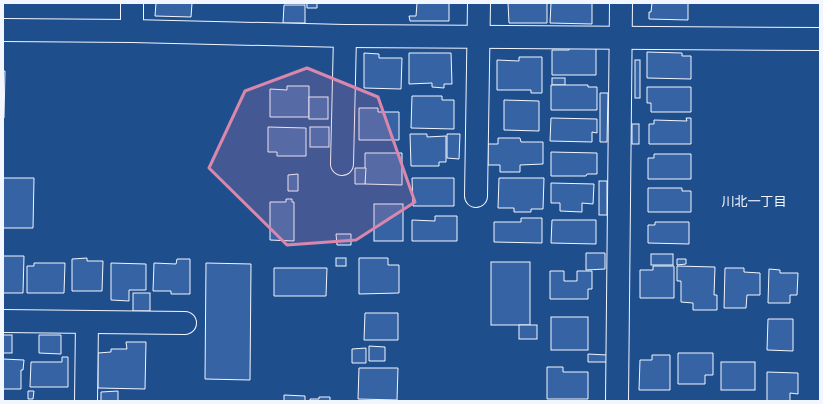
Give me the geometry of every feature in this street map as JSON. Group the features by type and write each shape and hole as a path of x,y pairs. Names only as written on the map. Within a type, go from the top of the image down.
{"street":[{"path":"132,3 132,31"},
{"path":"476,196 479,3"},
{"path":"617,401 621,3"},
{"path":"3,30 132,31 345,36 820,39"},
{"path":"342,164 345,36"},
{"path":"3,321 185,323"},
{"path":"86,401 87,322"}],"highlighted area":[{"path":"307,68 378,97 415,202 356,240 287,245 209,168 245,91"}],"building":[{"path":"156,3 192,3 191,17 155,16"},
{"path":"301,3 317,3 317,8 307,8 307,4"},
{"path":"417,3 449,3 449,21 410,21 409,16 416,16"},
{"path":"508,3 547,3 547,23 509,23"},
{"path":"551,3 592,3 592,24 550,23"},
{"path":"652,3 688,3 688,20 649,19 649,12 651,12"},
{"path":"284,5 305,5 305,23 283,23"},
{"path":"570,46 596,46 596,75 552,75 552,50 569,50"},
{"path":"647,52 682,53 682,56 691,56 691,79 647,78"},
{"path":"364,53 379,54 379,58 402,58 401,89 364,88"},
{"path":"409,53 451,53 452,84 444,84 444,88 432,87 432,83 409,84"},
{"path":"519,57 542,57 542,93 531,93 531,90 497,90 497,60 519,61"},
{"path":"635,60 640,60 640,98 635,98"},
{"path":"3,71 5,71 4,118 3,118"},
{"path":"552,78 565,78 565,85 552,85"},
{"path":"551,85 588,85 588,87 597,87 597,110 551,110"},
{"path":"287,86 309,86 309,117 270,117 270,89 287,90"},
{"path":"647,87 691,87 691,112 651,112 651,103 647,103"},
{"path":"600,93 608,93 607,142 600,142"},
{"path":"412,96 442,96 442,100 454,100 454,129 411,128"},
{"path":"309,97 328,97 328,119 309,119"},
{"path":"504,100 539,101 539,131 504,130"},
{"path":"359,108 378,108 378,112 399,112 399,140 359,140"},
{"path":"551,118 597,119 597,133 592,132 592,142 550,141"},
{"path":"686,118 691,118 691,144 649,144 649,124 654,124 654,120 687,121"},
{"path":"632,124 639,124 639,144 632,144"},
{"path":"268,127 306,128 306,156 277,156 277,152 268,152"},
{"path":"310,127 329,127 329,147 310,147"},
{"path":"410,134 427,134 427,137 446,136 446,162 439,162 439,166 411,166"},
{"path":"447,134 460,134 459,159 447,158"},
{"path":"498,138 520,138 521,142 543,142 543,164 520,165 520,172 500,172 500,165 488,165 488,144 498,144"},
{"path":"551,152 597,153 597,174 587,174 586,176 551,176"},
{"path":"365,153 402,153 402,185 365,184"},
{"path":"654,154 691,154 691,179 648,179 648,158 654,158"},
{"path":"355,168 366,168 365,184 355,184"},
{"path":"298,174 298,191 288,191 288,175"},
{"path":"3,178 34,178 33,228 3,228"},
{"path":"412,178 454,178 454,206 413,206"},
{"path":"499,178 544,178 543,209 531,209 531,212 514,212 514,208 498,208"},
{"path":"599,181 607,181 607,215 599,215"},
{"path":"551,183 594,184 593,204 582,203 582,212 560,211 560,203 551,203"},
{"path":"648,188 682,188 682,191 691,191 691,212 648,212"},
{"path":"286,199 292,199 292,202 294,202 294,241 270,240 270,202 286,202"},
{"path":"374,204 403,204 403,241 374,241"},
{"path":"435,216 457,216 457,241 412,241 412,220 435,221"},
{"path":"521,218 542,218 542,243 494,242 494,222 521,222"},
{"path":"552,220 596,220 596,244 551,243"},
{"path":"655,222 689,222 689,244 648,243 648,225 655,225"},
{"path":"336,234 351,234 351,245 337,245"},
{"path":"586,253 605,253 605,269 586,270"},
{"path":"651,254 673,254 673,265 651,265"},
{"path":"3,256 24,256 23,293 3,293"},
{"path":"87,258 87,261 103,261 102,291 72,291 72,259"},
{"path":"336,258 346,258 346,266 336,266"},
{"path":"359,258 388,258 388,265 399,265 399,293 359,294"},
{"path":"177,259 190,259 190,294 171,294 171,291 153,291 154,263 176,264"},
{"path":"677,259 686,259 686,264 677,265"},
{"path":"491,262 530,262 530,325 491,325"},
{"path":"34,263 65,263 64,293 27,293 27,266 34,266"},
{"path":"111,263 146,264 146,290 129,290 129,301 111,300"},
{"path":"206,263 251,264 250,380 205,379"},
{"path":"653,266 674,266 674,298 640,298 640,270 653,270"},
{"path":"677,266 715,267 714,295 717,295 717,310 693,310 693,303 681,302 681,281 677,281"},
{"path":"274,268 327,268 326,296 274,296"},
{"path":"725,268 744,268 744,272 760,273 760,295 747,295 746,308 724,308"},
{"path":"769,269 780,270 780,273 798,273 797,295 790,295 790,303 768,303"},
{"path":"550,271 564,271 564,281 577,281 577,271 592,271 592,289 588,289 588,299 550,299"},
{"path":"133,293 150,293 150,311 133,311"},
{"path":"365,313 398,313 398,340 364,340"},
{"path":"551,317 588,317 588,350 551,350"},
{"path":"768,319 793,319 793,351 767,350"},
{"path":"519,325 537,325 537,339 519,339"},
{"path":"3,335 12,335 12,353 3,353"},
{"path":"39,335 61,335 61,354 39,353"},
{"path":"126,342 146,342 145,389 98,388 98,353 111,352 111,349 127,349"},
{"path":"369,346 385,347 385,361 369,361"},
{"path":"366,348 366,363 352,363 352,349"},
{"path":"678,353 713,353 713,375 705,375 705,384 678,384"},
{"path":"588,354 607,355 607,362 588,362"},
{"path":"652,355 670,355 670,390 639,390 640,360 652,360"},
{"path":"62,357 68,357 68,387 30,387 31,362 62,362"},
{"path":"3,359 24,360 23,370 21,370 21,389 3,389"},
{"path":"721,362 755,362 755,390 721,390"},
{"path":"547,367 563,367 563,372 588,372 588,399 547,399"},
{"path":"359,368 398,368 397,400 358,399"},
{"path":"767,372 798,373 798,394 790,393 790,401 767,401"},
{"path":"28,391 34,391 33,399 28,399"},
{"path":"118,391 118,401 101,401 101,392"},
{"path":"284,395 305,396 305,401 284,401"},
{"path":"319,397 330,397 330,401 310,401 310,399 319,399"}],"district":[{"name":"川北一丁目","path":"754,201"}]}
